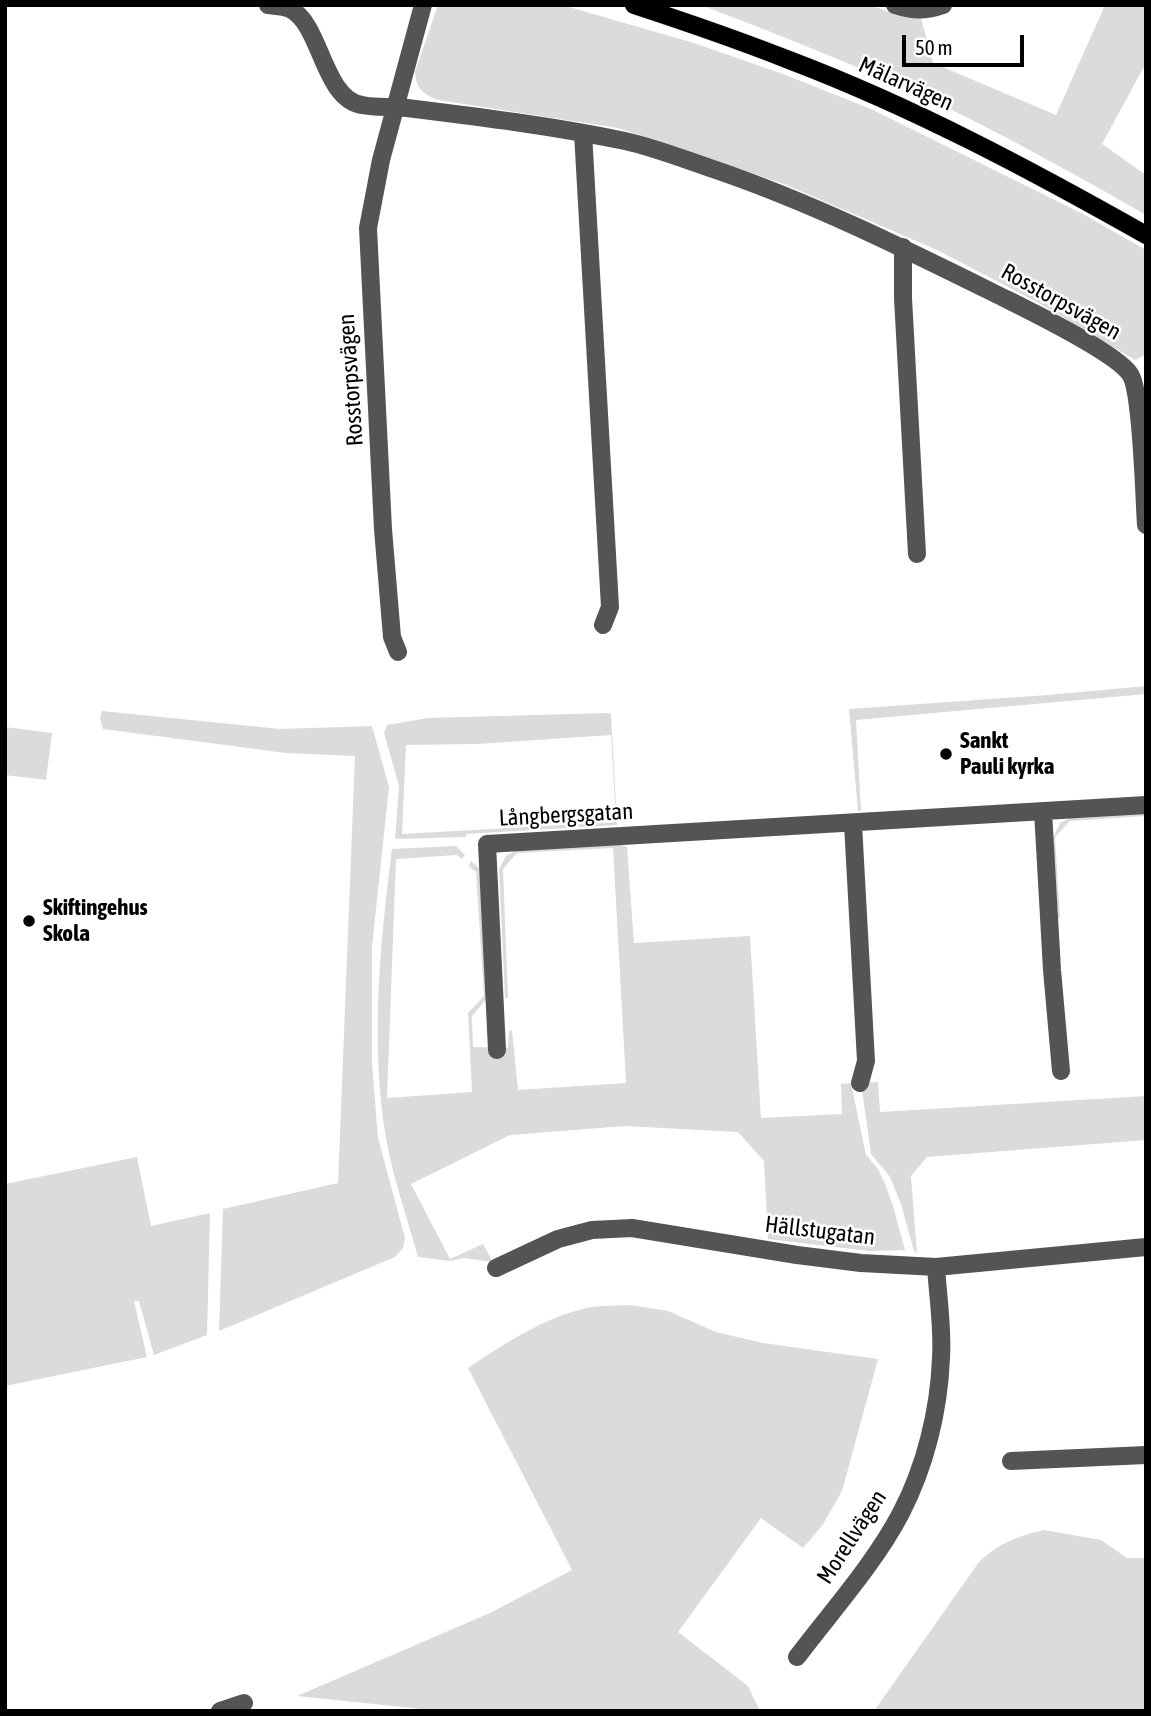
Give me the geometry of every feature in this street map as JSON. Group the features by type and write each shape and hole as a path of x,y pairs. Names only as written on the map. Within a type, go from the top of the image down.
{"main road":[{"name":"Mälarvägen","path":"634,5 791,60 887,102 972,142 1146,235"}],"street":[{"name":"Rosstorpsvägen","path":"268,5 290,9 300,18 345,98 362,106 397,107 583,133 628,142 754,183 903,247 1018,304 1116,359 1132,376 1137,400 1146,525"},
{"name":"Rosstorpsvägen","path":"398,652 392,637 383,530 368,228 381,160 423,5"},
{"path":"895,5 927,10 943,5"},
{"path":"583,133 610,607 603,625"},
{"path":"903,247 903,298 917,554"},
{"name":"Långbergsgatan","path":"498,1050 487,844 1146,805"},
{"path":"1043,811 1061,1071"},
{"path":"853,824 866,1061 860,1083"},
{"name":"Hällstugatan","path":"496,1268 558,1239 592,1230 632,1228 797,1255 861,1263 936,1267 1146,1247"},
{"name":"Morellvägen","path":"797,1657 875,1553 894,1523 922,1463 935,1410 942,1357 936,1267"},
{"path":"1012,1461 1146,1455"},
{"path":"220,1711 244,1703"}],"shaded area":[{"path":"438,5 562,5 694,43 871,109 1083,214 1146,250 1146,354 1135,360 1037,302 937,250 784,184 618,128 433,98 419,87 415,72"},
{"path":"701,5 870,5 900,16 921,18 933,63 1056,115 1105,5 1146,5 1146,63 1102,144 1146,175 1146,215 972,120 906,88"},
{"path":"1146,686 1146,694 856,720 861,811 858,811 849,709"},
{"path":"102,711 280,729 372,726 389,787 372,947 372,1063 378,1138 405,1238 403,1248 395,1257 219,1331 223,1209 338,1183 355,756 286,753 103,729 100,718"},
{"path":"611,714 617,825 466,834 466,837 395,839 399,786 384,733 387,725 428,718","holes":["611,735 616,822 402,834 406,745 476,744"]},
{"path":"5,727 52,733 46,780 5,775"},
{"path":"1146,813 1146,816 1070,821 1055,837 1058,918 1053,838 1060,823 1072,817"},
{"path":"619,844 627,847 634,943 750,936 761,1118 842,1114 841,1084 851,1083 866,1155 878,1169 885,1184 905,1250 869,1251 768,1239 764,1161 738,1132 625,1126 510,1135 411,1184 450,1259 483,1244 493,1262 418,1257 389,1153 378,1066 378,993 392,849 456,846 465,855 462,859 457,855 396,859 387,1098 472,1092 468,1013 484,996 476,872 469,866 471,861 480,869 487,998 472,1016 473,1047 508,1048 509,1031 512,1030 518,1090 626,1083 613,848 517,853 503,869 508,998 505,998 499,869 506,856 515,851"},
{"path":"878,1082 880,1112 1146,1096 1146,1140 927,1157 911,1176 917,1253 914,1251 901,1204 890,1177 871,1154 861,1083"},
{"path":"137,1157 151,1226 210,1213 207,1335 154,1355 139,1301 134,1301 147,1357 5,1386 5,1184"},
{"path":"630,1305 668,1311 716,1332 763,1343 878,1359 842,1491 822,1526 803,1548 761,1518 678,1632 748,1686 760,1711 441,1711 297,1696 490,1613 572,1570 468,1368 512,1340 558,1317 591,1307"},
{"path":"1044,1530 1101,1540 1127,1558 1146,1558 1146,1711 874,1711 979,1562 1009,1541"}],"place":[{"name":"Sankt Pauli kyrka","path":"946,754"},
{"name":"Skiftingehus Skola","path":"29,921"}]}
